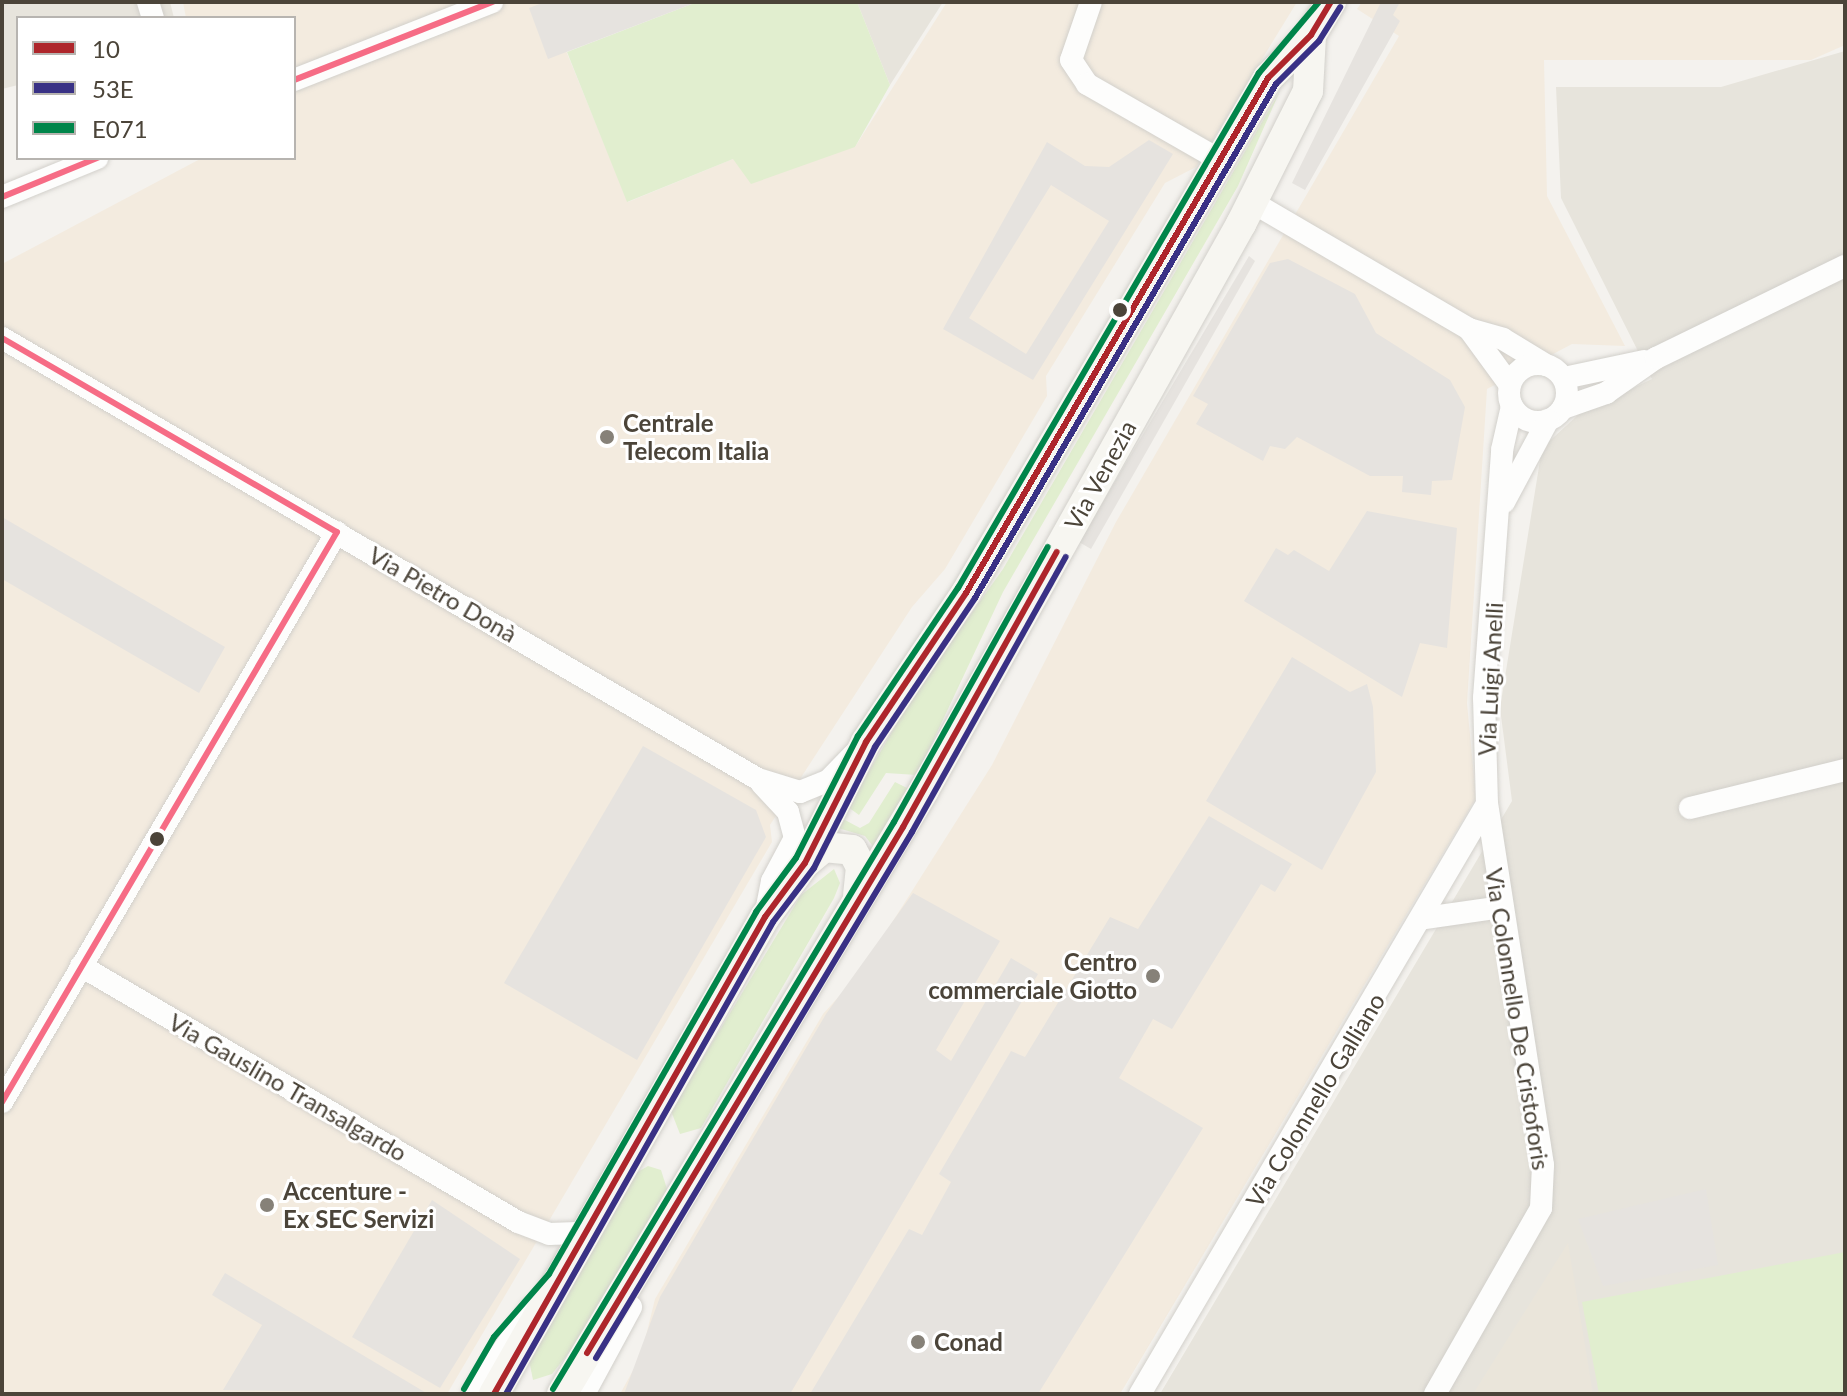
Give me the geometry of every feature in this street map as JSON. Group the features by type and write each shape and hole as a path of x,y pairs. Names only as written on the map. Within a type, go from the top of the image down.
{"main road":[{"name":"Via Venezia","path":"503,1388 557,1280 765,917 805,863 866,742 966,593 1268,78 1311,35 1331,2"},
{"name":"Via Venezia","path":"562,1394 858,894 924,790 1252,202 1308,91 1311,35"},
{"path":"805,863 824,847 845,846 858,857 858,894"}],"street":[{"path":"296,79 492,2"},
{"path":"1091,2 1071,60 1087,84 1218,159"},
{"path":"2,197 92,160"},
{"path":"1252,202 1469,329 1503,339 1555,372"},
{"path":"1469,329 1528,420 1556,414 1606,393 1656,358 1845,266"},
{"name":"Via Pietro Donà","path":"2,338 758,779 800,792 814,787 866,742"},
{"path":"1511,395 1524,368 1555,372 1656,358"},
{"path":"1555,372 1556,414"},
{"name":"Via Luigi Anelli","path":"1493,855 1487,804 1484,698 1503,503 1502,450 1511,395"},
{"name":"Via Luigi Anelli","path":"1503,503 1556,414"},
{"path":"2,1102 337,532"},
{"path":"1690,808 1845,770"},
{"name":"Via Pietro Donà","path":"758,779 788,812 795,838 772,881 765,917"},
{"name":"Via Colonnello Galliano","path":"1140,1394 1425,918 1487,804"},
{"name":"Via Colonnello De Cristoforis","path":"1435,1394 1541,1208 1543,1165 1493,855"},
{"path":"1425,918 1501,907"},
{"name":"Via Gauslino Transalgardo","path":"81,966 518,1222 549,1234 584,1233"},
{"name":"Via Venezia","path":"584,1394 651,1274 659,1232"},
{"name":"Via Venezia","path":"473,1394 502,1343 557,1280"}],"shaded area":[{"path":"2,2 170,2 174,16 16,16 16,86 2,89"},
{"path":"183,2 546,2 628,202 733,159 855,147 947,2 1297,2 1196,167 1165,183 1046,376 1047,396 945,569 912,607 770,825 772,842 447,1394 2,1394 2,264 198,160 296,160 296,16 186,16"},
{"path":"545,2 697,2 548,59 529,8"},
{"path":"857,2 943,2 890,85"},
{"path":"1362,2 1845,2 1845,45 1811,60 1544,60 1547,196 1625,346 1572,344 1487,389 1467,703 1476,798 1120,1394 620,1394 641,1356 655,1299 823,1014 860,973 992,765 1116,522 1399,36 1357,9"},
{"path":"1381,2 1400,2 1393,15 1400,21 1305,190 1292,183"},
{"path":"1845,51 1845,1394 1160,1394 1512,801 1500,708 1542,448 1579,414 1652,379 1561,198 1556,87 1721,87"},
{"path":"1149,140 1173,154 1033,380 943,329 1047,142 1085,166 1109,167","holes":["1051,185 1109,221 1026,354 969,318"]},
{"path":"1249,256 1255,261 1091,549 1079,542"},
{"path":"1288,259 1355,294 1376,333 1450,380 1465,407 1452,480 1432,481 1431,495 1402,492 1403,476 1370,476 1297,437 1285,449 1270,446 1263,461 1196,424 1208,404 1193,396 1270,263"},
{"path":"1367,511 1457,528 1447,648 1420,643 1402,697 1244,601 1276,548 1288,555 1294,550 1329,571"},
{"path":"2,517 225,647 199,693 2,579"},
{"path":"1292,657 1350,692 1367,684 1373,707 1376,772 1322,870 1206,801"},
{"path":"643,746 756,810 766,837 637,1060 504,983"},
{"path":"1209,816 1292,864 1275,892 1261,884 1172,1029 1153,1019 1119,1078 1203,1128 1038,1394 810,1394 909,1229 922,1235 951,1182 939,1174 1011,1051 1025,1057 1110,917 1138,929"},
{"path":"913,893 1000,941 936,1050 951,1061 1011,958 1038,974 790,1394 624,1394 660,1297 826,1014"},
{"path":"1706,1189 1718,1265 1603,1286 1578,1219"},
{"path":"432,1200 520,1259 440,1388 352,1337"},
{"path":"1568,1243 1593,1394 1473,1394"},
{"path":"225,1273 428,1394 223,1390 262,1325 212,1295"}],"green space":[{"path":"697,2 857,2 890,85 855,147 751,184 733,159 627,202 567,52"},
{"path":"1280,91 1238,186 1003,592 917,775 886,773 859,815 848,807 916,691 1003,569"},
{"path":"895,782 909,789 875,849 865,836 838,828 843,819 860,828 869,823"},
{"path":"834,869 840,883 834,898 701,1128 680,1134 671,1111 801,895"},
{"path":"648,1166 661,1170 667,1189 579,1340 552,1374 533,1380 529,1360 636,1173"},
{"path":"1845,1252 1845,1394 1599,1394 1582,1302"}],"transit line":[{"path":"296,79 492,2"},
{"name":"E071","path":"464,1389 494,1337 549,1274 756,912 796,858 858,736 958,588 1259,73 1319,2"},
{"name":"10","path":"494,1394 765,917 805,863 866,742 966,593 1268,78 1311,35 1331,2"},
{"name":"53E","path":"506,1394 773,922 814,868 875,747 975,598 1276,84 1319,41 1340,7"},
{"path":"2,197 92,160"},
{"path":"2,338 337,532 2,1102"},
{"name":"E071","path":"553,1389 894,822 1048,547"},
{"name":"10","path":"587,1353 903,827 1057,552"},
{"name":"53E","path":"596,1358 912,832 1066,557"}],"place":[{"name":"Centrale Telecom Italia","path":"607,437"},
{"name":"Centro commerciale Giotto","path":"1153,976"},
{"name":"Accenture - Ex SEC Servizi","path":"267,1205"},
{"name":"Conad","path":"918,1342"}]}
